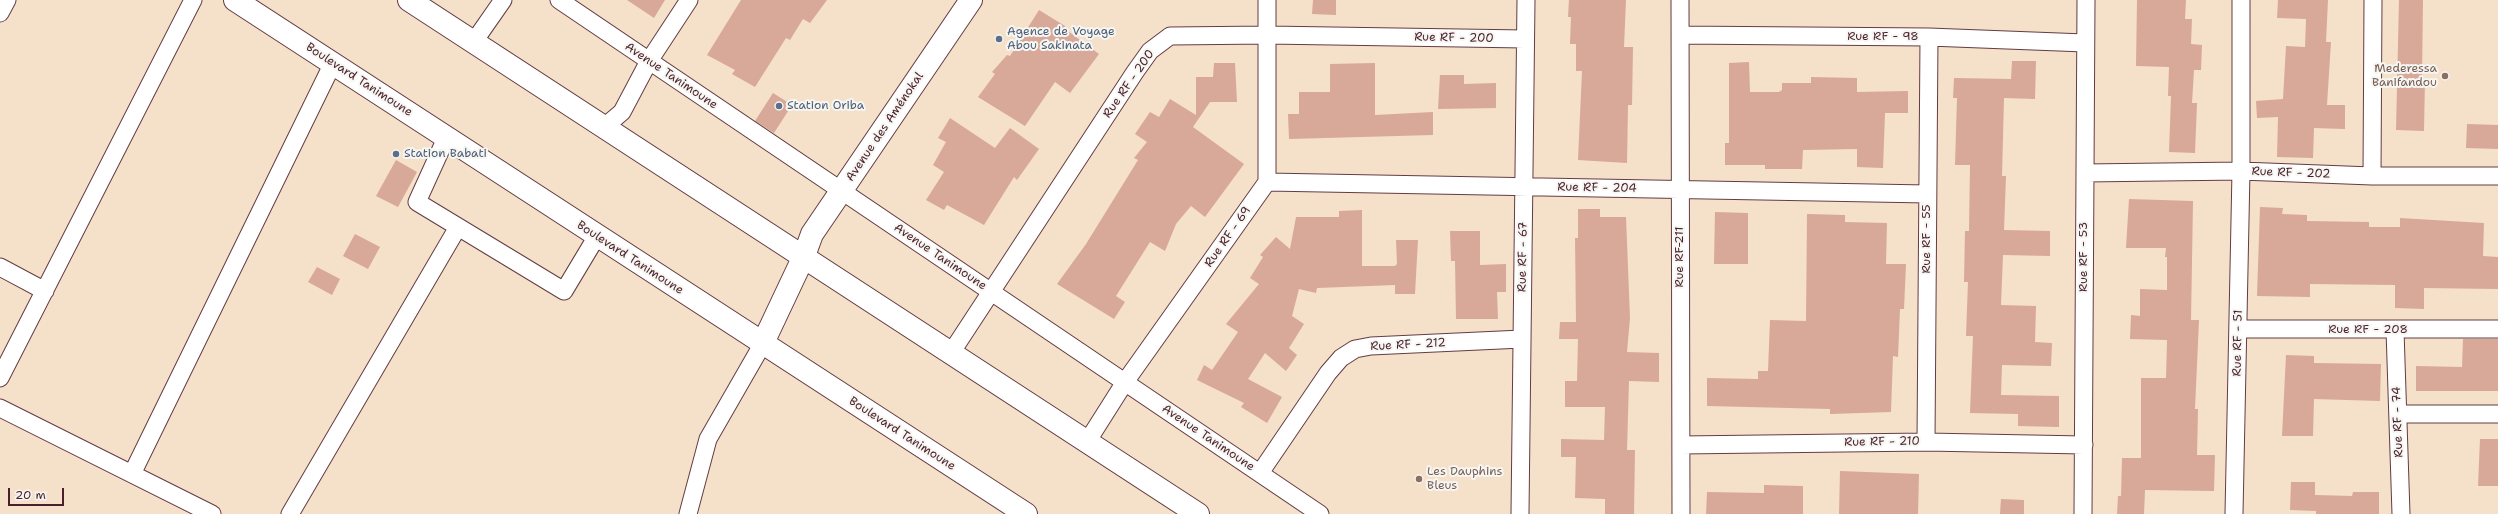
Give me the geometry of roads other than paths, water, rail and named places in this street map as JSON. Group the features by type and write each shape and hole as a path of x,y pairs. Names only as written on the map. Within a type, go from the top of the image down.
{"main road":[{"name":"Boulevard Tanimoune","path":"234,0 446,136 762,345 1026,514"},
{"path":"409,0 1198,514"},
{"name":"Avenue des Aménokal","path":"762,345 804,256 812,234 971,0"}],"street":[{"path":"0,14 7,0"},
{"path":"0,378 193,0"},
{"path":"473,43 503,0"},
{"name":"Avenue Tanimoune","path":"559,0 1320,514"},
{"path":"612,133 609,123 622,112 649,61 689,0"},
{"path":"1267,0 1267,182"},
{"name":"Rue RF - 67","path":"1520,514 1526,0"},
{"name":"Rue RF-211","path":"1680,0 1680,514"},
{"name":"Rue RF - 53","path":"2083,514 2086,0"},
{"name":"Rue RF - 51","path":"2234,514 2241,171 2241,0"},
{"path":"2372,176 2373,0"},
{"name":"Rue RF - 200","path":"951,353 1150,51 1170,36 1268,35 1525,39"},
{"name":"Rue RF - 98","path":"1680,35 1929,37 2086,44"},
{"name":"Rue RF - 55","path":"1926,442 1929,37"},
{"path":"132,474 333,63"},
{"path":"446,136 417,202 564,291 596,236"},
{"name":"Rue RF - 202","path":"2085,173 2241,171 2372,176 2498,176"},
{"name":"Rue RF - 204","path":"1267,182 1927,194"},
{"name":"Rue RF - 69","path":"1087,442 1125,382 1267,182"},
{"path":"290,514 458,227"},
{"path":"0,267 45,291"},
{"name":"Rue RF - 208","path":"2238,329 2498,330"},
{"name":"Rue RF - 74","path":"2395,330 2400,514"},
{"name":"Rue RF - 212","path":"1260,473 1328,373 1341,358 1355,349 1371,346 1522,339"},
{"path":"688,514 708,439 762,345"},
{"path":"0,408 212,514"},
{"path":"2398,414 2498,414"},
{"name":"Rue RF - 210","path":"1680,445 1926,442 2084,445"}],"place":[{"name":"Agence de Voyage Abou Sakinata","path":"999,39"},
{"name":"Mederessa Banifandou","path":"2445,76"},
{"name":"Station Oriba","path":"779,106"},
{"name":"Station Babati","path":"396,154"},
{"name":"Les Dauphins Bleus","path":"1419,479"}]}
